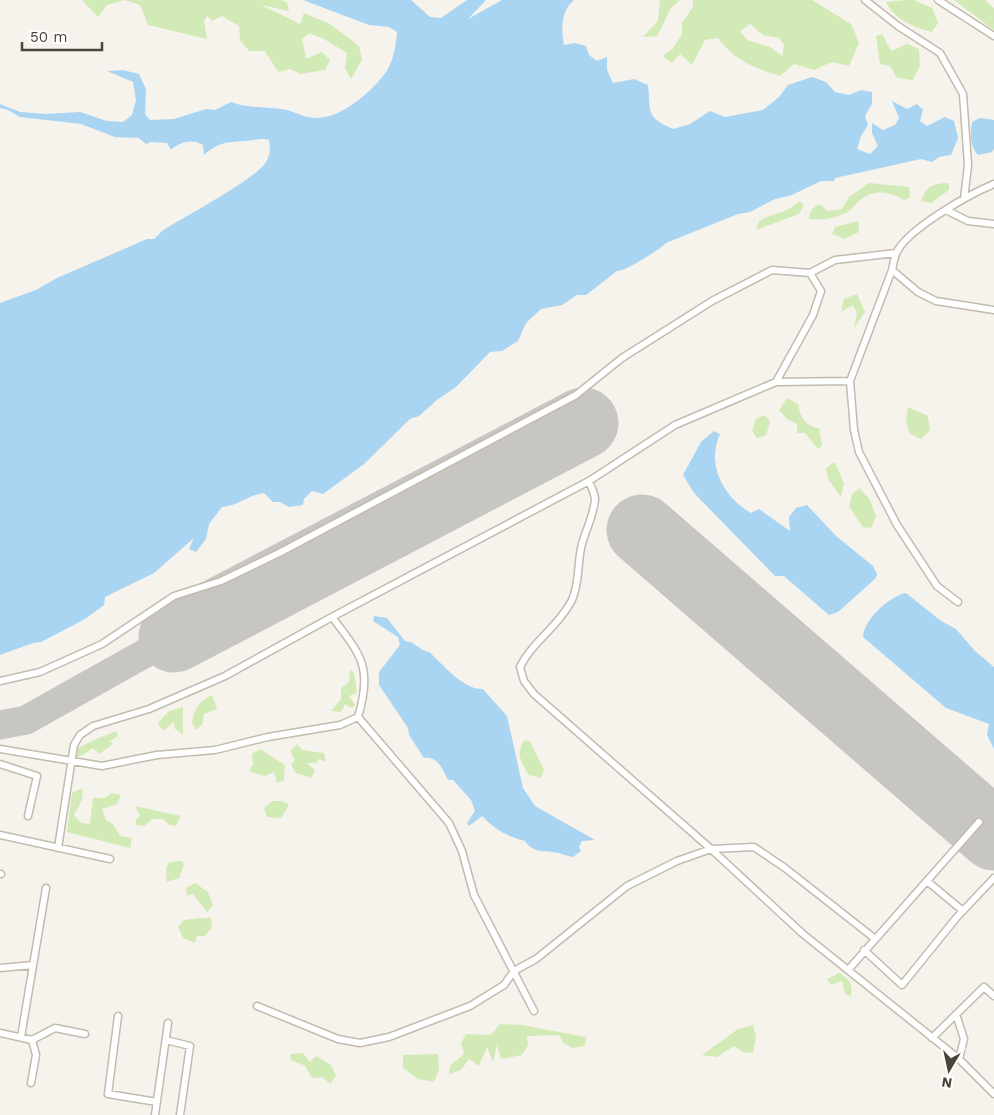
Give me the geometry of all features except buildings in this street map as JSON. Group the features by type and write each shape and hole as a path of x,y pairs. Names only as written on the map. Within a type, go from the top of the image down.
{"lane":[{"path":"865,0 898,26 940,53 963,94 968,165 964,199"},
{"path":"938,0 994,36"},
{"path":"958,602 937,586 897,526 860,452 854,430 850,381 892,270 896,253 915,231 964,199 994,184"},
{"path":"946,210 968,221 994,224"},
{"path":"0,681 40,672 102,644 174,596 221,582 576,395 622,358 712,301 772,270 810,273 835,260 896,253"},
{"path":"892,270 918,292 936,301 994,310"},
{"path":"776,382 813,315 820,291 810,273"},
{"path":"58,848 74,745 80,735 93,726 149,709 225,676 589,481 675,425 776,382 850,381"},
{"path":"589,481 595,498 592,519 582,543 578,561 577,584 571,601 557,621 526,655 520,667 524,681 534,694 711,849 804,934 959,1060 994,1094"},
{"path":"0,749 102,766 158,755 215,750 268,737 340,725 358,717 365,696 366,669 356,648 332,617"},
{"path":"358,717 449,823 462,851 474,895 534,1011"},
{"path":"0,764 37,776 28,816"},
{"path":"848,970 874,938 979,822"},
{"path":"0,835 110,859"},
{"path":"257,1006 338,1039 360,1043 388,1037 470,1006 504,985 514,971 536,959 627,886 678,861 711,849 754,847 785,868 874,938"},
{"path":"864,950 902,985 963,911 994,878"},
{"path":"927,881 963,911"},
{"path":"21,1037 46,888"},
{"path":"0,968 33,965"},
{"path":"932,1038 984,987 994,996"},
{"path":"956,1014 964,1039 959,1060"},
{"path":"118,1016 108,1094 157,1102"},
{"path":"155,1115 168,1023"},
{"path":"0,1033 32,1040 55,1028 85,1034"},
{"path":"31,1083 36,1056 32,1040"},
{"path":"166,1040 190,1046 180,1115"}],"green space":[{"path":"82,0 125,0 107,5 98,17"},
{"path":"125,0 280,0 287,2 289,11 261,5 300,24 304,13 330,24 359,46 362,60 351,79 345,68 347,53 324,39 309,33 302,39 306,59 322,52 330,60 325,70 300,74 290,69 278,72 265,51 249,51 240,40 239,26 222,16 212,21 207,16 204,21 207,39 148,25 140,5"},
{"path":"660,0 680,0 670,9 657,36 643,37 658,21"},
{"path":"693,0 812,0 851,24 859,43 849,66 832,62 814,70 794,64 780,76 762,70 738,58 718,38 705,40 692,65 680,54 671,63 663,56 673,48 682,34 682,23 693,7","holes":["750,24 763,35 779,38 784,45 782,56 770,47 747,40 740,31"]},
{"path":"914,0 932,8 938,23 932,32 905,22 894,14 886,2"},
{"path":"954,0 985,0 994,8 994,30"},
{"path":"882,34 891,51 907,44 919,49 920,66 913,80 897,78 890,66 880,64 876,36"},
{"path":"869,183 909,187 910,197 904,200 882,192 871,194 865,196 850,211 841,215 827,219 808,219 812,209 819,204 828,211 842,209 849,197"},
{"path":"949,183 949,190 931,203 921,201 931,186"},
{"path":"799,201 804,205 799,214 756,230 759,221 785,211"},
{"path":"858,221 859,232 845,239 832,234 835,227"},
{"path":"857,294 865,312 854,328 857,313 853,305 841,312 844,299"},
{"path":"787,398 798,404 800,413 807,423 819,428 822,445 818,449 805,433 797,433 797,424 787,419 779,410"},
{"path":"908,407 928,416 930,430 921,439 909,433 906,420"},
{"path":"765,415 770,422 766,435 757,438 752,431 756,419"},
{"path":"835,462 844,484 841,497 828,479 826,468"},
{"path":"860,488 870,500 876,516 871,528 863,527 849,507 852,494"},
{"path":"350,669 354,673 357,693 349,696 355,705 352,708 345,704 341,712 331,711 341,699 341,688 349,682"},
{"path":"212,695 217,709 204,714 202,725 196,730 192,723 194,713 200,703"},
{"path":"183,707 183,735 175,729 174,722 163,731 158,723 169,711"},
{"path":"116,731 118,736 110,741 113,744 99,754 93,748 78,758 73,755 72,751"},
{"path":"525,740 530,742 544,770 541,778 529,775 520,758 520,749"},
{"path":"297,744 302,750 324,753 326,762 319,759 316,763 307,763 315,770 311,778 296,773 291,765 295,760 290,751"},
{"path":"260,749 285,765 284,780 277,783 274,772 264,776 249,771 253,764 252,754"},
{"path":"83,788 82,800 74,815 81,823 90,824 93,798 104,798 112,793 121,795 117,804 102,809 106,820 113,824 120,836 132,838 130,848 67,832 72,793"},
{"path":"273,801 282,801 289,805 281,818 267,817 264,808"},
{"path":"135,806 181,816 176,826 169,825 163,819 152,819 145,826 136,825 136,819 140,816"},
{"path":"182,861 184,864 179,878 167,882 166,869 169,862"},
{"path":"195,883 208,892 213,905 207,912 193,894 187,896 186,888"},
{"path":"211,918 212,927 205,936 197,936 195,943 183,938 178,927 184,920"},
{"path":"839,973 850,982 851,996 845,994 842,981 831,985 827,979"},
{"path":"500,1024 522,1025 586,1037 585,1046 572,1048 563,1043 559,1035 527,1036 528,1045 522,1055 501,1059 497,1045 493,1062 487,1047 479,1066 469,1059 461,1070 449,1074 450,1066 464,1054 461,1043 466,1034 491,1035"},
{"path":"753,1025 756,1037 753,1053 743,1052 734,1046 717,1057 702,1055 738,1029"},
{"path":"303,1053 310,1062 316,1056 331,1065 336,1076 330,1084 323,1077 312,1078 305,1066 291,1060 290,1054"},
{"path":"438,1054 439,1070 434,1082 418,1079 403,1068 403,1055"}],"water":[{"path":"303,0 411,0 430,17 441,18 467,0 486,0 468,19 502,0 574,0 564,15 562,33 564,45 575,43 586,46 589,55 597,61 607,57 607,70 613,83 634,79 648,85 651,113 658,121 673,129 690,124 710,111 725,117 763,110 779,97 788,85 812,77 826,82 835,92 849,95 861,90 872,92 872,104 865,116 868,125 861,136 857,149 870,154 878,146 872,133 872,123 883,130 895,125 899,118 892,101 907,109 917,104 923,110 920,121 927,126 945,117 954,121 958,138 951,155 939,157 932,162 921,159 835,178 834,181 821,181 792,195 775,199 750,212 738,214 666,243 642,260 617,271 586,295 577,295 562,305 541,309 526,323 518,341 502,351 490,352 456,387 438,399 419,416 410,419 364,464 323,494 312,491 304,499 303,505 289,507 280,502 273,502 264,493 233,505 222,507 209,524 206,539 196,552 189,549 194,538 154,573 105,597 104,605 85,619 41,642 0,655 0,303 36,290 57,278 147,239 154,239 163,230 219,198 249,178 266,162 270,148 269,140 263,139 223,144 214,147 204,155 203,145 190,141 182,143 171,150 167,143 151,142 146,144 139,138 115,137 81,124 20,117 0,108 0,104 20,112 46,114 80,112 107,121 123,122 132,115 136,100 133,82 107,71 123,70 139,74 146,89 145,114 150,120 174,119 206,109 215,110 231,102 287,110 312,118 333,115 360,99 383,76 392,60 397,32 389,27 369,25"},
{"path":"980,118 994,120 994,149 992,152 978,155 972,144 971,131 972,122"},
{"path":"714,431 720,434 716,445 716,468 725,489 741,506 751,513 759,509 790,531 789,517 796,508 807,505 836,536 873,566 877,574 876,578 838,612 829,615 784,576 775,576 694,493 683,475 701,442"},
{"path":"906,593 941,621 956,629 975,651 994,667 994,749 987,735 989,724 946,708 863,637 868,623 879,609 886,603"},
{"path":"374,616 387,618 405,641 429,652 461,681 483,689 507,716 523,788 535,806 595,840 582,841 579,847 581,851 573,857 534,849 525,841 502,832 482,816 469,826 467,823 475,811 471,800 453,780 448,780 436,761 424,758 409,735 408,728 379,685 379,672 400,645 398,637 373,621"}],"taxiway":[{"path":"0,725 26,720 174,637"}],"runway":[{"path":"174,637 583,423"},
{"path":"642,530 994,835"}]}
